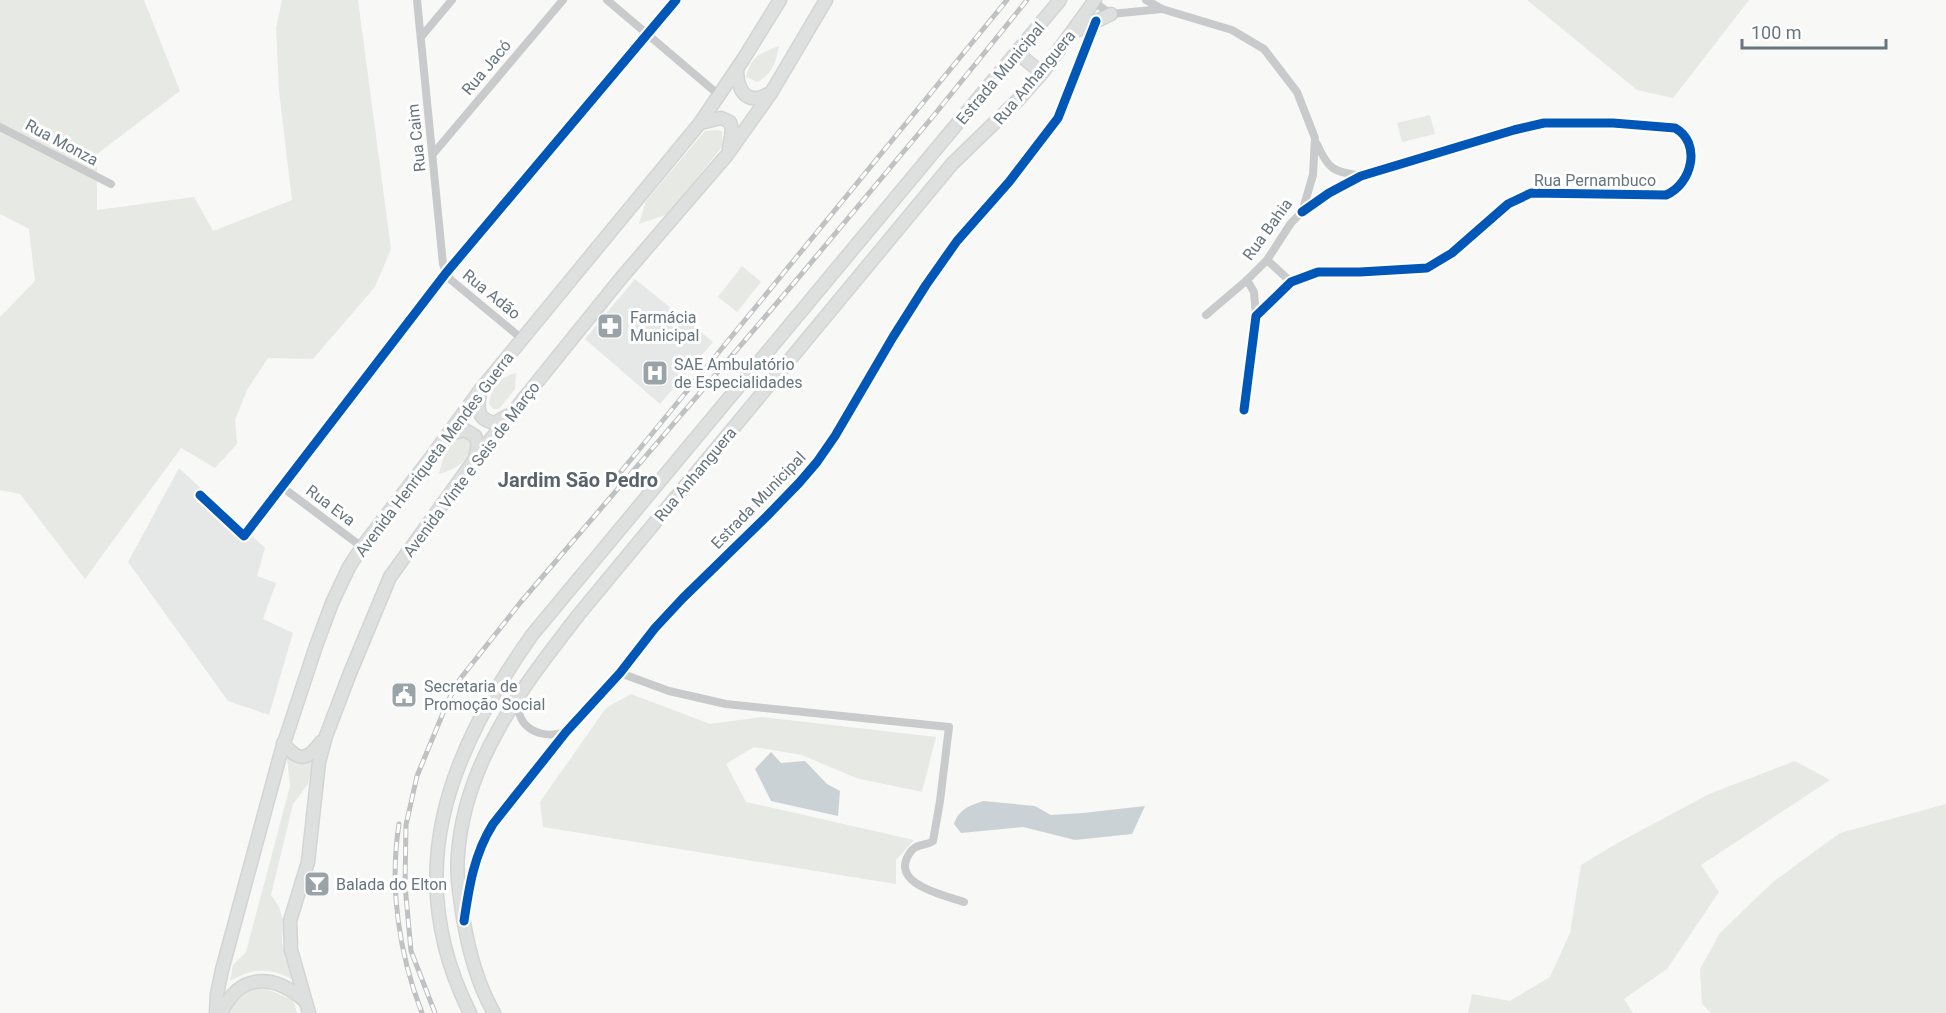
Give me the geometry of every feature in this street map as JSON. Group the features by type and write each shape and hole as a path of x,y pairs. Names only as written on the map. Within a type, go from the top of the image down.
{"main road":[{"name":"Avenida Henriqueta Mendes Guerra","path":"216,1013 222,970 283,743 332,603 350,567 362,547 481,389 700,123 780,0"},
{"name":"Avenida Vinte e Seis de Março","path":"307,1007 291,950 290,921 308,862 319,762 326,736 390,577 475,459 627,270 727,156 771,93 826,0"},
{"name":"Rua Anhanguera","path":"494,1013 486,999 467,944 457,876 459,844 465,811 484,758 522,689 580,613 952,164 995,124 1042,73 1094,1"},
{"path":"932,154 952,138 1022,57 1045,26 1056,5"},
{"name":"Estrada Municipal","path":"470,1013 452,974 444,945 436,890 436,863 443,809 454,774 486,706 532,635 1056,5"},
{"path":"1071,33 1111,14"},
{"path":"1022,57 1042,73"},
{"path":"737,69 739,86 746,96 757,98 771,93"},
{"path":"700,123 721,118 730,122 732,138 727,156"},
{"path":"481,389 477,405 484,420 495,423 512,414"},
{"path":"449,434 465,430 473,434 478,444 475,459"},
{"path":"283,743 292,752 307,757 326,736"},
{"path":"221,1013 234,991 246,984 259,981 283,986 296,993 307,1007"}],"street":[{"name":"Rua Caim","path":"417,0 442,260 446,273"},
{"path":"421,37 452,0"},
{"name":"Rua Jacó","path":"433,154 563,0"},
{"path":"606,0 719,95"},
{"path":"200,495 244,536 446,273 676,0"},
{"path":"1146,0 1162,9"},
{"path":"1094,1 1111,14 1162,9"},
{"name":"Rua Bahia","path":"1162,9 1232,30 1264,49 1297,92 1315,138 1313,175 1302,212 1267,260 1206,315"},
{"name":"Estrada Municipal","path":"464,921 476,859 485,836 502,810 669,613 767,516 817,462 926,285 957,241 1009,182 1054,125 1096,21"},
{"name":"Rua Pernambuco","path":"1256,316 1291,282 1318,272 1360,272 1427,267 1452,253 1508,204 1531,193 1666,195 1677,190 1687,175 1690,146 1683,132 1675,128 1613,123 1544,123 1361,176 1329,193 1302,212"},
{"name":"Rua Monza","path":"0,127 111,184"},
{"path":"1315,138 1323,159 1330,167 1343,173 1361,176"},
{"path":"1267,260 1291,282"},
{"name":"Rua Adão","path":"446,273 451,280 522,338"},
{"path":"1244,410 1256,316 1254,292 1247,280"},
{"name":"Rua Eva","path":"282,487 362,547"},
{"path":"620,673 669,691 726,704 949,727 934,836 929,844 918,845 904,864 906,871 918,885 930,892 964,902"},
{"path":"522,689 519,713 528,727 548,736 566,732"}],"shaded area":[{"path":"0,0 144,0 180,91 97,154 97,210 194,197 213,231 292,200 279,91 276,28 282,0 358,0 391,249 375,287 313,359 268,358 247,390 235,420 237,444 215,468 181,448 85,579 20,494 0,490 0,317 35,281 29,229 0,214"},
{"path":"1527,0 1749,0 1673,98 1637,90"},
{"path":"779,46 775,63 766,76 757,82 746,77 757,56"},
{"path":"1430,115 1435,134 1402,142 1397,123"},
{"path":"705,131 722,131 722,147 668,214 639,224 646,201"},
{"path":"742,266 761,282 737,312 718,297"},
{"name":"SAE Ambulatório de Especialidades","path":"635,279 713,342 660,404 585,339"},
{"path":"516,373 515,389 499,409 493,409 489,404 494,388 505,377"},
{"path":"463,434 472,440 466,458 452,469 439,474 447,451"},
{"path":"179,468 265,548 257,576 276,583 263,619 293,633 269,715 228,701 128,562"},
{"path":"631,694 710,724 762,717 936,737 922,792 856,778 802,755 754,747 726,764 746,802 914,840 896,860 896,884 543,827 540,802 606,708"},
{"path":"771,752 781,763 805,761 827,784 840,791 838,816 771,801 755,769"},
{"path":"290,756 301,763 313,761 308,784 293,804 271,895 279,907 283,920 282,942 292,979 275,972 254,971 230,981 233,965 246,952 290,786 287,757"},
{"path":"1795,761 1830,780 1701,865 1719,892 1667,969 1624,999 1633,1013 1468,1013 1472,994 1510,1001 1550,977 1570,933 1581,865 1709,794"},
{"path":"983,801 1035,806 1051,815 1145,806 1132,834 1075,840 1023,827 961,833 954,824 959,815 962,811"},
{"path":"1946,804 1946,1013 1711,1013 1702,1004 1700,969 1720,933 1773,882 1840,833"},
{"path":"255,989 267,989 293,1000 297,1013 230,1013 236,1002"}],"railway":[{"path":"610,485 1007,0"},
{"path":"435,1013 411,951 405,885 406,825 417,776 448,701 460,679 520,603 794,283 1027,0"},
{"path":"399,824 395,872 398,920 407,967 422,1013"}],"cycle path":[{"path":"200,495 244,536 446,273 676,0"},
{"path":"464,921 470,883 477,859 493,824 566,732 620,673 655,628 767,516 817,462 926,285 957,241 1009,182 1058,118 1096,21"},
{"path":"1244,410 1256,316 1291,282 1318,272 1427,268 1452,253 1508,204 1531,193 1666,195 1682,182 1687,173 1691,153 1689,143 1675,128 1613,123 1544,123 1361,176 1329,193 1302,212"}],"place":[{"name":"Farmácia Municipal","path":"610,326"},
{"name":"SAE Ambulatório de Especialidades","path":"655,373"},
{"name":"Secretaria de Promoção Social","path":"404,695"},
{"name":"Balada do Elton","path":"317,884"}],"district":[{"name":"Jardim São Pedro","path":"578,480"}]}
